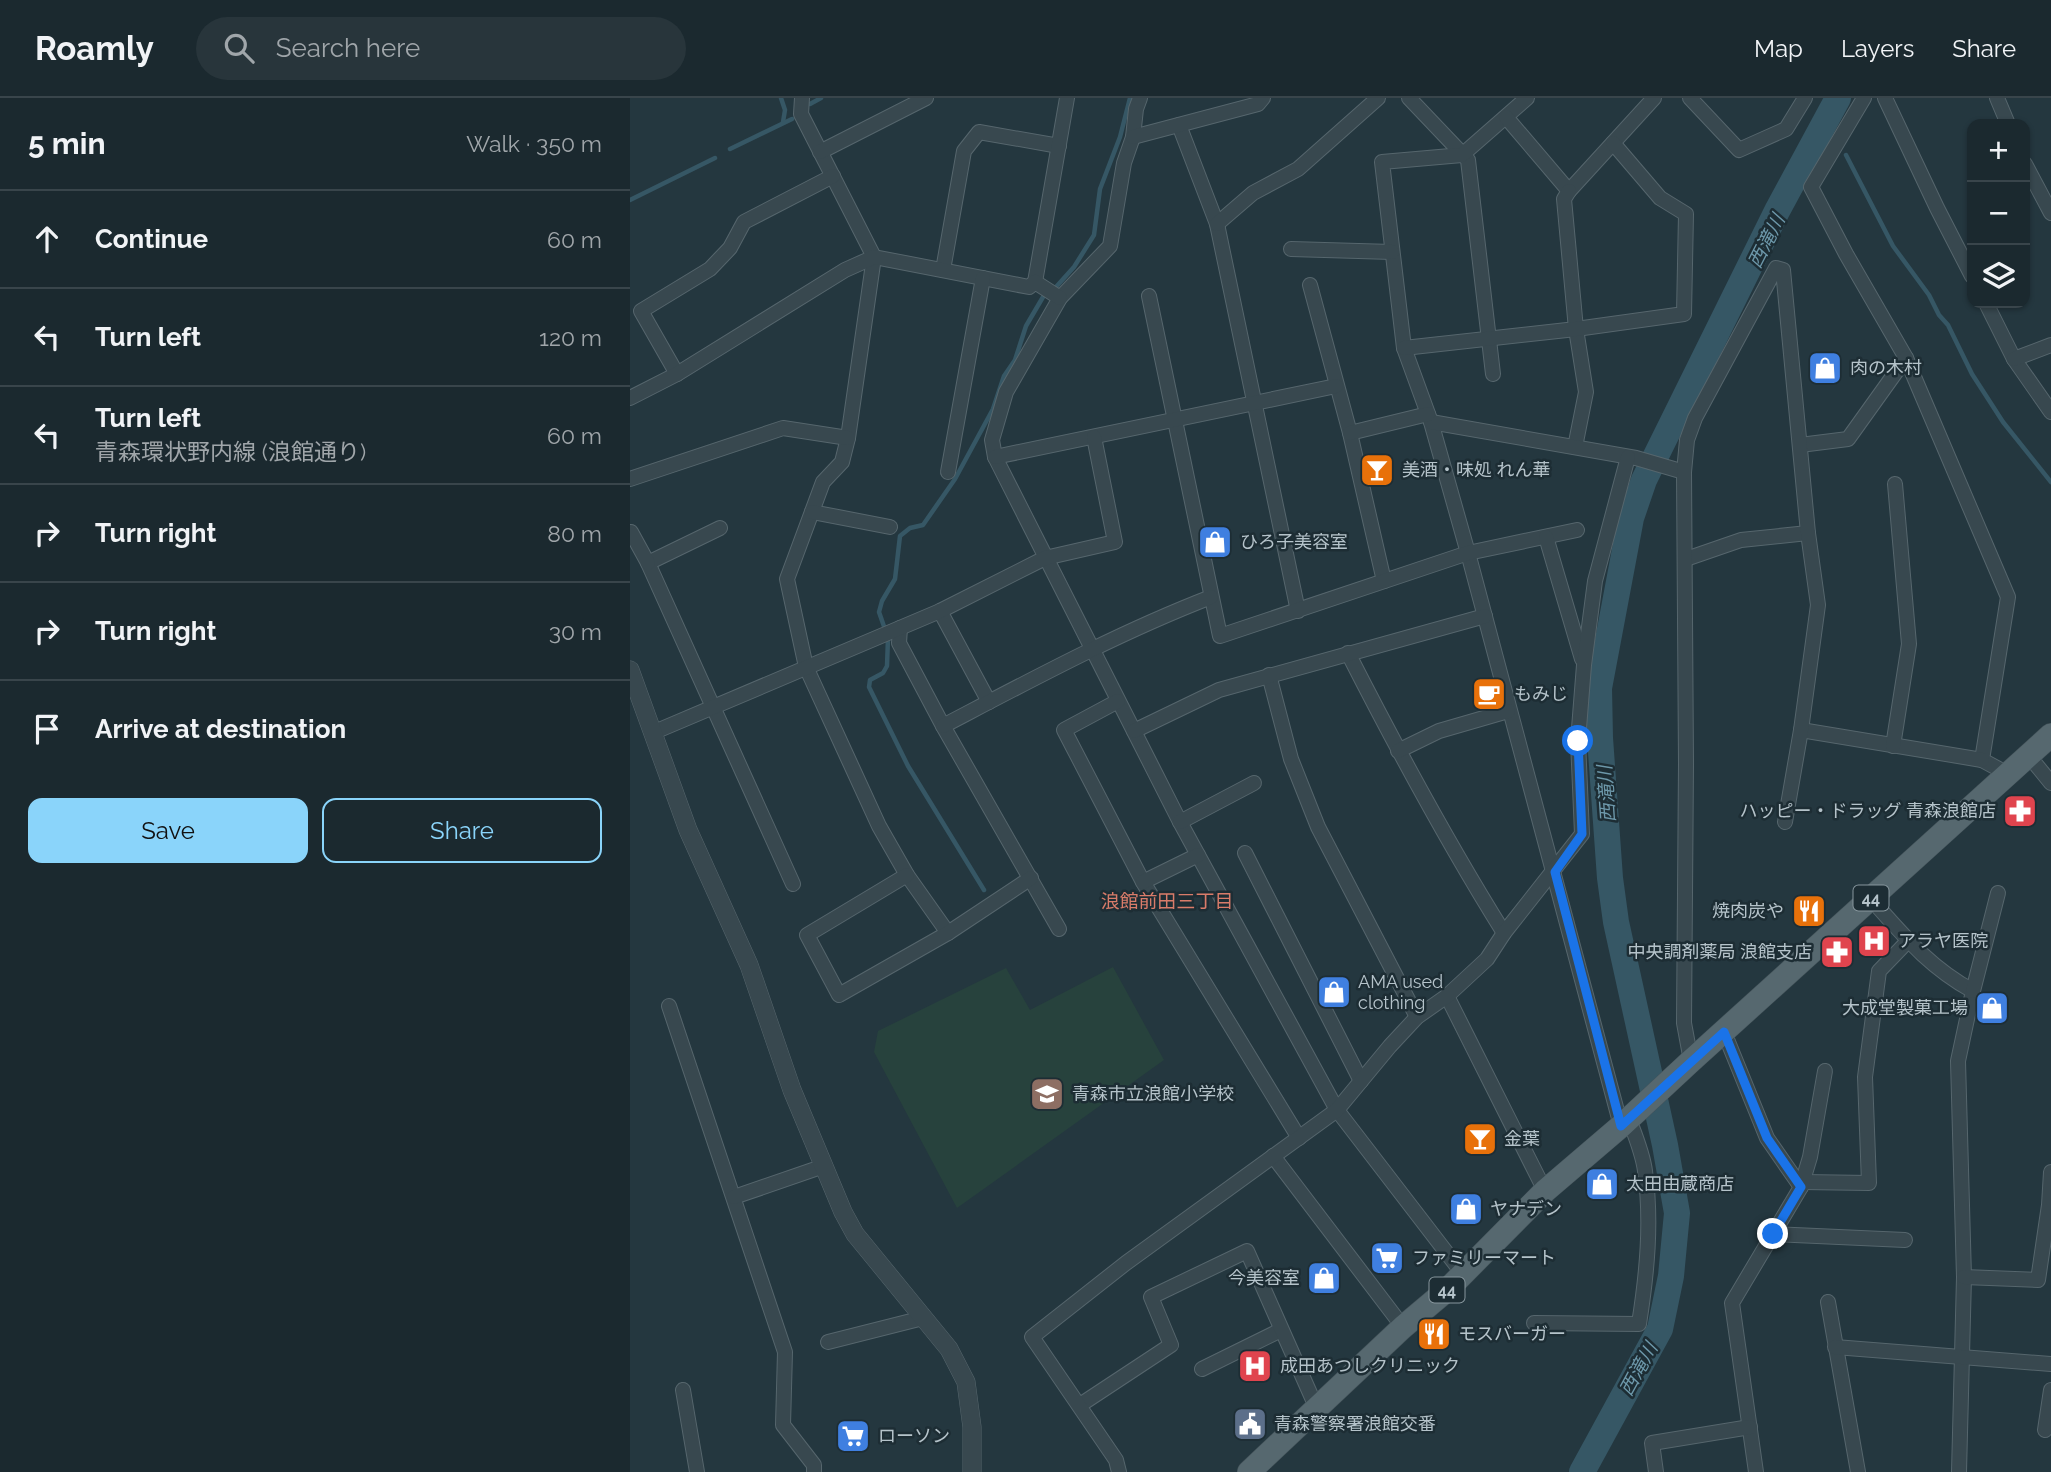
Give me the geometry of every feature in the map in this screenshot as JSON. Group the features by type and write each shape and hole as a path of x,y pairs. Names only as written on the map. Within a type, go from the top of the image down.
{"main road":[{"name":"44","path":"1249,1472 1463,1274 1545,1191 1631,1117 2051,735"}],"street":[{"path":"803,98 801,114 874,257 848,438 842,461 823,482 789,567 787,579 806,667 879,825 907,875 948,933"},
{"path":"820,152 926,98"},
{"path":"630,398 677,374 845,270 874,257 1029,287 1035,282 1067,98"},
{"path":"1140,98 1136,108 1133,137 1124,163 1110,246 1060,298 1006,392 992,440 995,457 1180,822 1337,1110 1463,1274"},
{"path":"1133,137 1258,103 1263,98"},
{"path":"1217,224 1254,193 1298,169 1378,98"},
{"path":"1409,98 1468,160 1493,374"},
{"path":"1527,98 1462,155 1382,162 1404,348 1429,418 1485,616 1508,711 1645,1169 1649,1222 1646,1281 1639,1324 1534,1323"},
{"path":"1575,447 1586,391 1576,329 1564,199 1654,98"},
{"path":"1690,98 1739,150 1786,129 1805,98"},
{"path":"1864,98 1811,187 1906,358 2008,597 1982,760"},
{"path":"1885,98 1967,266"},
{"path":"1997,98 2006,119"},
{"path":"1506,117 1569,191"},
{"path":"1179,125 1217,224 1298,611"},
{"path":"943,270 964,151 979,132 1059,146"},
{"path":"1404,348 1684,314 1686,214 1660,198 1613,143"},
{"path":"2030,174 2051,214"},
{"path":"677,374 641,311 710,269 730,248 744,222 833,176"},
{"path":"1291,249 1392,252"},
{"path":"1691,1061 1684,1023 1684,472 1687,440 1695,418 1776,268 1783,270 1808,533 1818,605 1785,822"},
{"path":"948,472 983,278"},
{"path":"1035,282 1060,298"},
{"path":"1310,285 1350,433 1384,581"},
{"path":"1149,296 1220,636 1468,553 1577,530"},
{"path":"1988,308 2014,359 2051,412"},
{"path":"2014,359 2051,345"},
{"path":"1800,445 1848,439 1906,358"},
{"path":"995,457 1336,386"},
{"path":"1350,433 1429,418 1632,458 1684,472"},
{"path":"630,479 783,428 848,438"},
{"path":"652,733 940,611 1045,558 1115,542 1094,437"},
{"path":"1119,1472 1116,1460 1032,1337 1126,1263 1337,1110 1417,1017 1447,996 1487,959 1504,933 1555,872 1582,834 1578,741 1595,580 1632,458"},
{"path":"1893,746 1909,643 1895,484"},
{"path":"812,512 890,527"},
{"path":"648,563 720,528"},
{"path":"631,532 648,563 793,884"},
{"path":"1686,559 1741,540 1808,533"},
{"path":"1546,537 1584,665"},
{"path":"943,726 1152,620 1210,597"},
{"path":"940,611 989,702"},
{"path":"1134,731 1219,690 1485,616"},
{"path":"891,631 1059,929"},
{"path":"1348,653 1398,751 1467,874 1504,933"},
{"path":"630,670 688,830 749,965 792,1090 843,1212 855,1234 949,1349 967,1382 972,1427 972,1472"},
{"path":"1269,675 1291,759 1318,827 1417,1017"},
{"path":"1118,701 1064,730 1143,882 1298,1138"},
{"path":"1398,751 1439,731 1508,711"},
{"path":"1801,730 1982,760 2008,774"},
{"path":"2029,755 2051,783"},
{"path":"1180,822 1254,783"},
{"path":"1245,853 1362,1081"},
{"path":"1143,882 1198,855"},
{"path":"907,875 807,935 839,995 948,933 1031,878"},
{"path":"1959,1472 1964,1277 1958,1061 1998,893"},
{"path":"1871,899 1908,941 1948,978 1973,991"},
{"path":"1802,1184 1869,1183 1865,1077 1879,971 1908,941"},
{"path":"1447,996 1545,1191"},
{"path":"669,1006 785,1352 783,1425 814,1465 814,1472"},
{"path":"1724,1032 1767,1138 1802,1184"},
{"path":"1756,1472 1732,1303 1802,1184 1825,1071"},
{"path":"1273,1156 1403,1327"},
{"path":"734,1197 824,1166"},
{"path":"1964,1277 2038,1280 2051,1172"},
{"path":"1773,1234 1905,1240"},
{"path":"1080,1405 1171,1345 1151,1297 1247,1251 1317,1409"},
{"path":"1828,1302 1858,1472"},
{"path":"828,1342 923,1318"},
{"path":"1202,1369 1281,1330"},
{"path":"1835,1347 2051,1364"},
{"path":"683,1390 697,1472"},
{"path":"2045,1430 2051,1390"},
{"path":"1656,1472 1652,1443 1750,1427"}],"green space":[{"path":"1113,967 1164,1060 957,1208 874,1052 878,1031 1006,968 1030,1010"}],"waterway":[{"path":"781,98 785,110 783,122"},
{"path":"810,104 821,98"},
{"path":"1056,287 1074,267 1094,235 1100,189 1120,137 1130,98"},
{"name":"西滝川","path":"1582,1472 1660,1329 1671,1276 1677,1213 1665,1145 1616,922 1610,878 1599,688 1631,518 1644,480 1777,211 1838,98"},
{"path":"730,149 792,119"},
{"path":"1816,138 1827,143"},
{"path":"1846,155 1893,246 1948,325 1972,374 2003,422 2051,482"},
{"path":"630,200 715,158"},
{"path":"984,890 908,766 869,687 870,680 883,673 887,666 888,638 879,612 895,579 900,536 910,528 923,525 955,479 993,409 1004,376 1015,360 1026,326 1043,297"}],"place":[{"name":"肉の木村","path":"1825,368"},
{"name":"美酒・味処 れん華","path":"1377,470"},
{"name":"ひろ子美容室","path":"1215,542"},
{"name":"もみじ","path":"1489,694"},
{"name":"ハッピー・ドラッグ 青森浪館店","path":"2020,811"},
{"name":"焼肉炭や","path":"1809,911"},
{"name":"アラヤ医院","path":"1874,941"},
{"name":"中央調剤薬局 浪館支店","path":"1837,952"},
{"name":"AMA used clothing","path":"1334,992"},
{"name":"大成堂製菓工場","path":"1992,1008"},
{"name":"青森市立浪館小学校","path":"1047,1094"},
{"name":"金葉","path":"1480,1139"},
{"name":"太田由蔵商店","path":"1602,1184"},
{"name":"ヤナデン","path":"1466,1209"},
{"name":"ファミリーマート","path":"1387,1258"},
{"name":"今美容室","path":"1324,1278"},
{"name":"モスバーガー","path":"1434,1334"},
{"name":"成田あつしクリニック","path":"1255,1366"},
{"name":"青森警察署浪館交番","path":"1250,1424"},
{"name":"ローソン","path":"853,1436"}],"district":[{"name":"浪館前田三丁目","path":"1167,901"}],"route":[{"path":"1578,741 1582,834 1555,872 1621,1126 1724,1032 1767,1138 1801,1187 1773,1234"}]}
